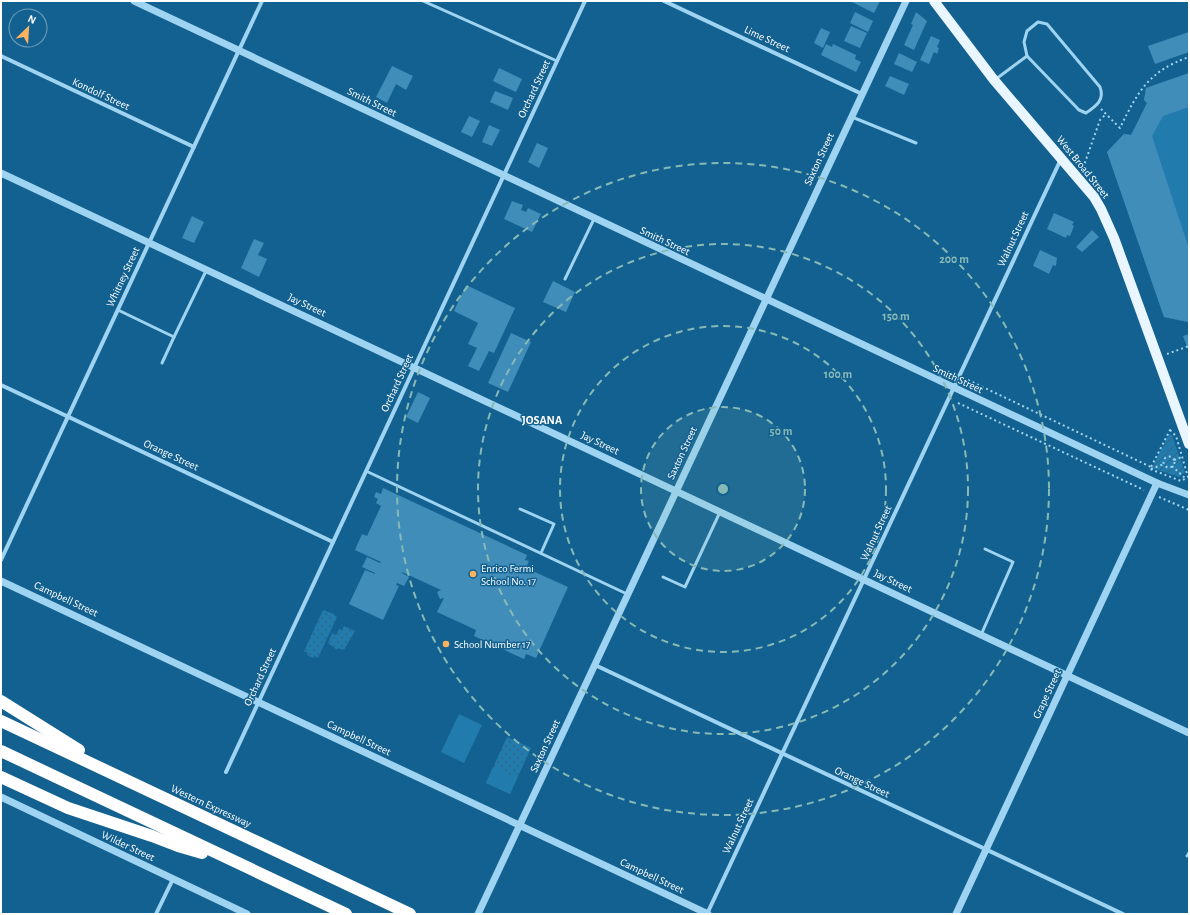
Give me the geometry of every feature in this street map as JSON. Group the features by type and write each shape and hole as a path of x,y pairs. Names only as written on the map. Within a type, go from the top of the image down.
{"highway":[{"path":"1,701 62,740 165,798"},
{"name":"Western Expressway","path":"1,721 410,914"},
{"path":"1,751 346,914"},
{"path":"1,778 68,808 178,846 230,860"}],"main road":[{"name":"West Broad Street","path":"934,1 994,80 1094,198 1107,222 1189,444"}],"street":[{"name":"Smith Street","path":"134,1 953,389 1157,483 1189,495"},
{"name":"Whitney Street","path":"1,560 262,1"},
{"name":"Orchard Street","path":"226,772 585,1"},
{"name":"Lime Street","path":"664,1 862,94"},
{"name":"Saxton Street","path":"479,912 906,1"},
{"name":"Kondolf Street","path":"1,56 194,147"},
{"name":"Walnut Street","path":"707,914 1061,159"},
{"name":"Jay Street","path":"1,173 1189,733"},
{"name":"Orange Street","path":"1,385 333,542"},
{"name":"Grape Street","path":"956,914 1157,483"},
{"name":"Campbell Street","path":"1,581 707,914"},
{"name":"Orange Street","path":"595,665 1122,914"},
{"name":"Wilder Street","path":"1,797 247,914"},
{"path":"156,914 173,879"}],"lane":[{"path":"422,1 557,61"},
{"path":"1038,22 1047,24 1100,87 1102,92 1101,100 1096,107 1086,113 1079,110 1027,56 1024,42 1027,31 1038,22"},
{"path":"994,80 1027,56"},
{"path":"852,117 916,143"},
{"path":"565,279 594,219"},
{"path":"162,363 206,270"},
{"path":"118,310 174,337"},
{"path":"366,471 628,595"},
{"path":"520,509 554,524 541,553"},
{"path":"663,577 685,587 720,512"},
{"path":"981,635 1013,562 985,549"}],"path":[{"path":"1100,109 1120,128 1131,106 1145,85 1160,70 1189,57"},
{"path":"1079,180 1100,120 1106,114"},
{"path":"1157,357 1189,346"},
{"path":"968,380 1169,478 1181,481 1186,479"},
{"path":"958,403 1189,510"},
{"path":"1151,468 1170,430 1176,436 1188,477 1186,479"},
{"path":"1164,464 1166,457 1171,457 1174,460"},
{"path":"1174,460 1182,457"},
{"path":"1172,466 1174,460"},
{"path":"1151,468 1164,464 1167,467 1172,466 1186,479"}],"shaded area":[{"path":"1189,73 1188,322 1164,317 1107,152 1124,134 1132,135 1147,103 1144,100 1146,88"},
{"path":"1169,434 1172,435 1185,472 1179,477 1152,468"},
{"path":"323,610 334,614 337,617 318,658 314,656 313,658 307,655 308,653 304,651"},
{"path":"344,626 355,631 344,650 338,648 337,650 328,643 332,633 336,635 339,629 342,630"},
{"path":"459,714 482,725 464,763 441,752"},
{"path":"507,737 531,748 510,794 486,783"},
{"path":"493,767 517,778 510,794 486,783"}],"building":[{"path":"850,1 880,1 874,13"},
{"path":"855,12 873,21 868,32 850,23"},
{"path":"916,12 927,21 914,50 904,45 913,25 911,24"},
{"path":"851,26 867,33 860,48 844,41"},
{"path":"821,28 830,32 823,48 814,43"},
{"path":"1189,32 1189,52 1155,64 1148,46"},
{"path":"931,36 940,40 937,47 939,48 937,54 934,52 929,64 920,60"},
{"path":"826,44 832,47 833,44 856,55 855,59 861,62 856,72 821,55"},
{"path":"899,53 917,62 912,72 894,64"},
{"path":"392,66 413,76 406,90 396,84 387,103 376,97"},
{"path":"499,68 522,79 516,92 493,81"},
{"path":"1189,73 1189,107 1163,116 1152,136 1189,249 1188,322 1164,317 1107,152 1124,134 1131,135 1147,103 1144,100 1146,88"},
{"path":"890,76 909,84 904,95 885,86"},
{"path":"495,91 513,98 508,110 490,102"},
{"path":"469,116 480,121 472,137 461,132"},
{"path":"489,125 500,130 492,146 482,142"},
{"path":"537,143 548,148 539,168 528,162"},
{"path":"512,201 523,205 521,210 526,212 528,208 541,214 532,232 504,219"},
{"path":"1054,213 1074,222 1070,236 1067,235 1066,238 1047,229"},
{"path":"192,216 204,222 194,243 182,238"},
{"path":"1092,230 1099,237 1082,252 1076,247"},
{"path":"254,239 264,243 258,255 267,259 259,277 241,268"},
{"path":"1040,250 1057,258 1056,266 1053,265 1049,274 1033,266"},
{"path":"553,281 575,292 566,312 543,302"},
{"path":"466,285 515,308 494,353 489,351 479,371 468,366 477,348 468,344 478,323 454,311"},
{"path":"511,333 531,342 508,392 488,383"},
{"path":"1189,334 1189,352 1183,336"},
{"path":"418,392 430,398 418,423 406,417"},
{"name":"Enrico Fermi School No. 17","path":"383,488 527,555 525,560 529,561 526,568 568,587 536,658 526,654 524,659 474,636 476,630 437,612 444,598 440,599 437,592 441,590 402,572 409,577 404,586 397,583 396,585 399,586 383,620 349,604 365,570 375,574 362,567 367,557 380,563 381,562 355,550 362,534 367,536 381,506 376,503 378,499 374,497 376,492 381,494"}],"place":[{"name":"Enrico Fermi School No. 17","path":"473,574"},
{"name":"School Number 17","path":"446,644"}],"district":[{"name":"JOSANA","path":"542,420"}]}
